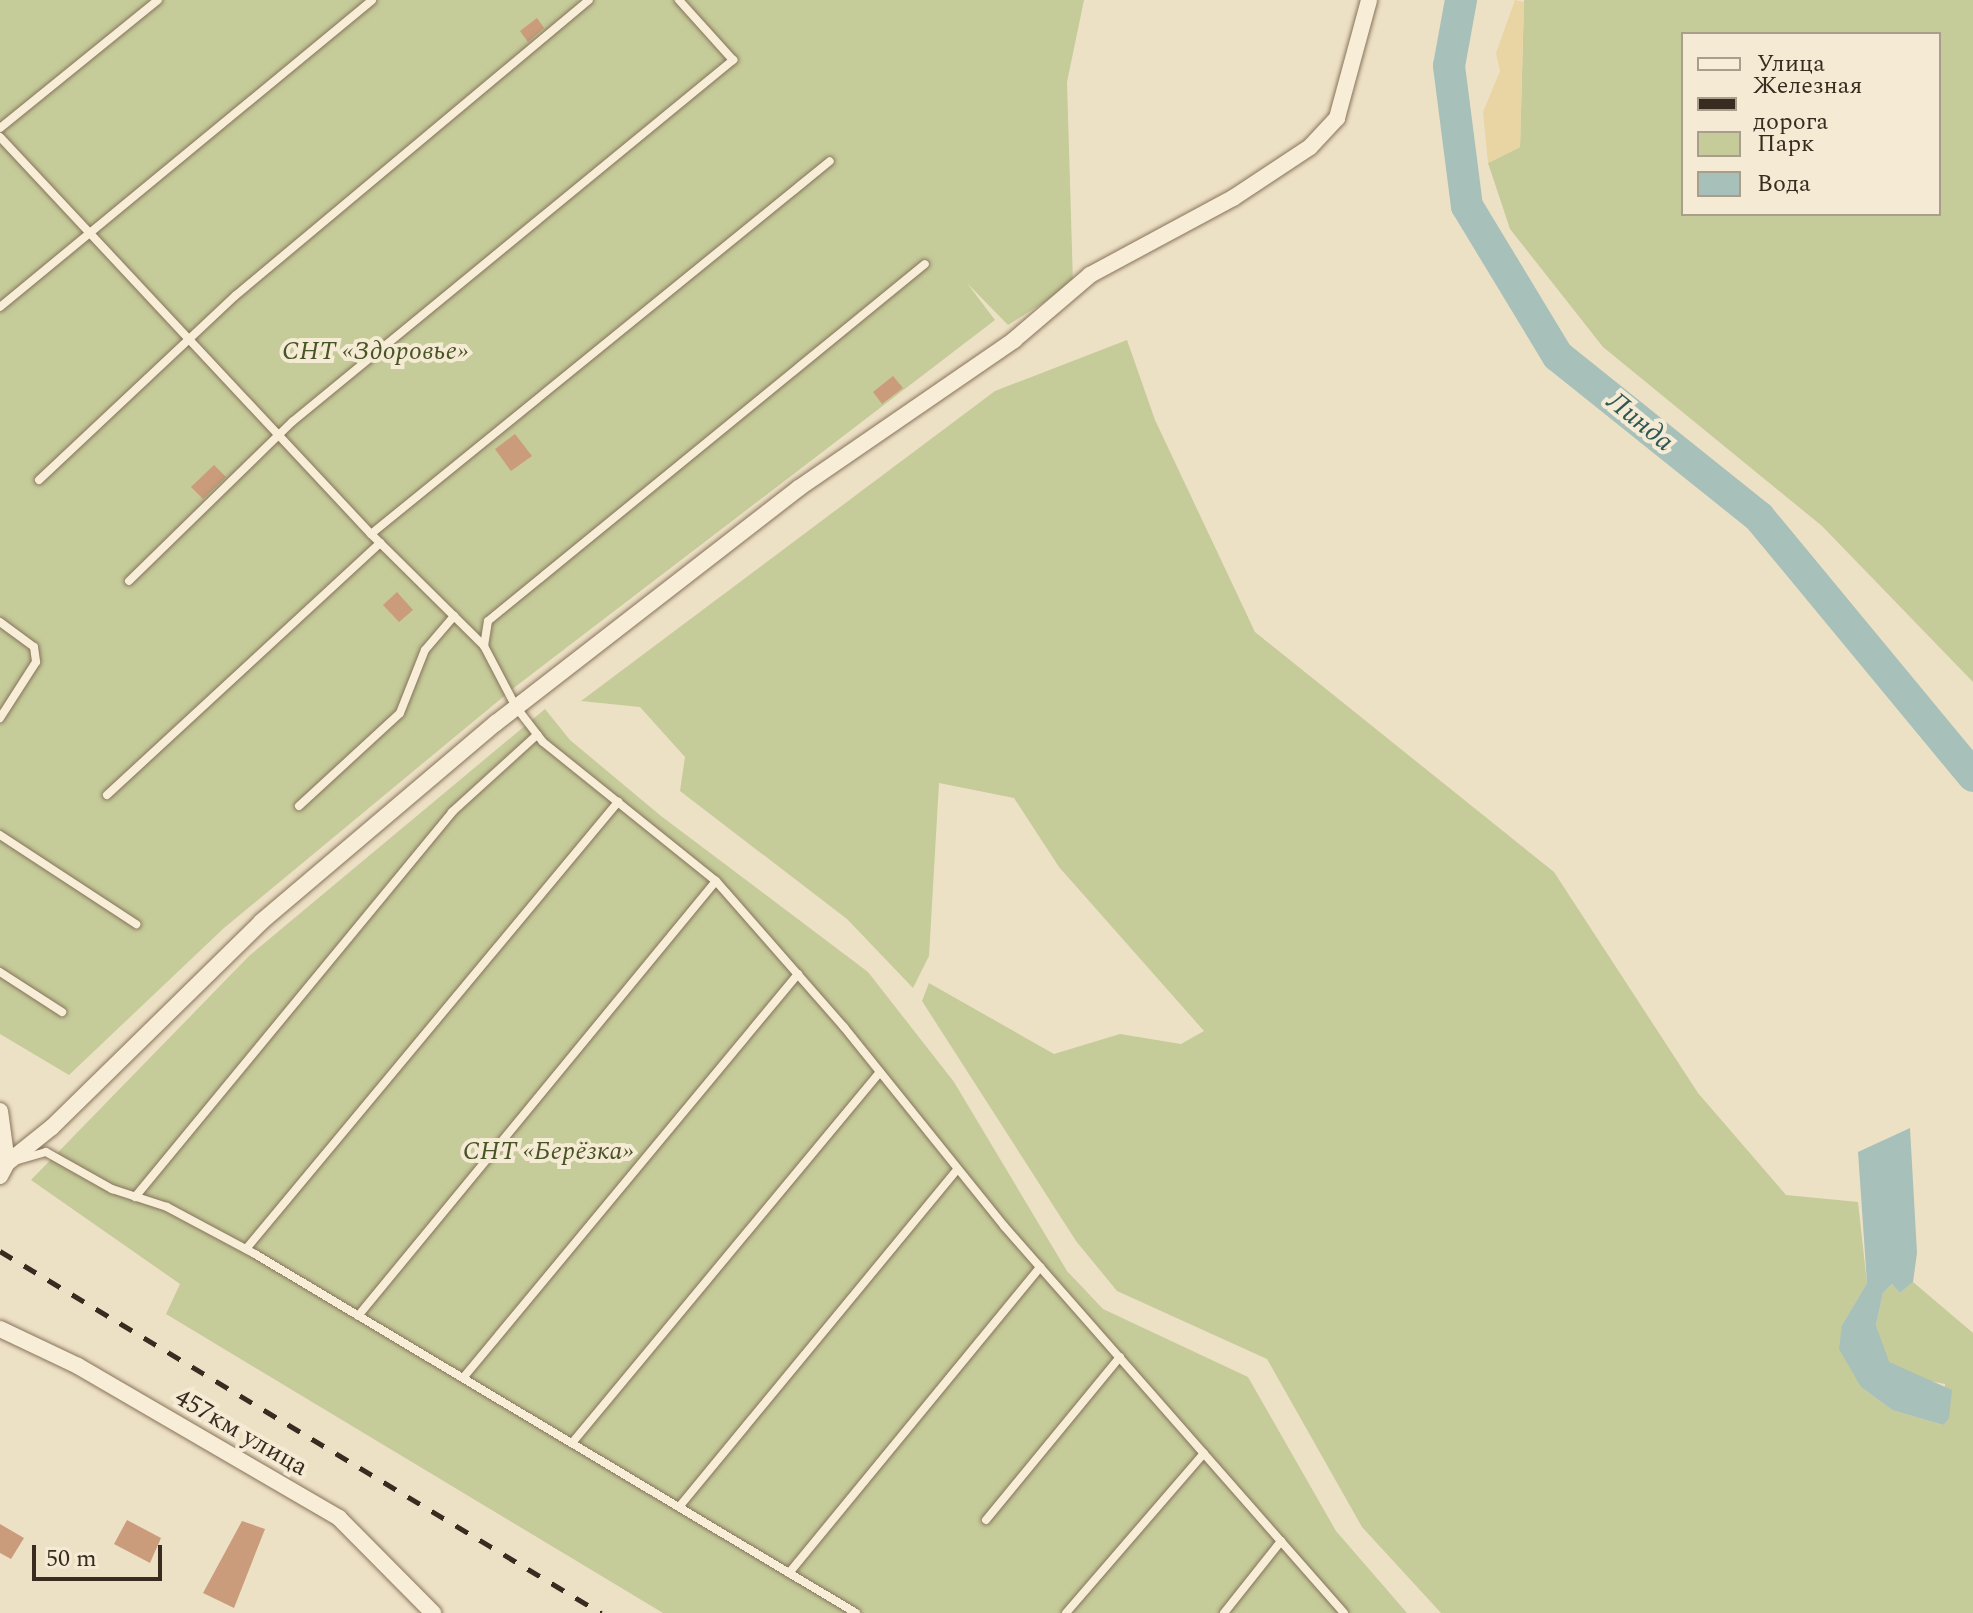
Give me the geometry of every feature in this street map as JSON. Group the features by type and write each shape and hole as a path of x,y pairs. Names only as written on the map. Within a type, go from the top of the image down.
{"street":[{"path":"3,1169 52,1127 261,922 516,707 799,488 1014,340 1090,275 1233,198 1310,147 1337,118 1369,0"},
{"path":"0,1111 3,1169"},
{"name":"457км улица","path":"0,1329 78,1366 339,1518 433,1613"}],"lane":[{"path":"0,128 158,0"},
{"path":"0,307 372,0"},
{"path":"39,480 188,338 589,0"},
{"path":"129,581 280,436 733,60 679,0"},
{"path":"0,137 371,534 484,646 516,707 537,735 716,881 798,974 1040,1267 1344,1613"},
{"path":"371,534 830,161"},
{"path":"484,646 488,621 925,264"},
{"path":"107,795 380,543"},
{"path":"299,806 400,713 425,650 454,616"},
{"path":"0,622 34,647 36,662 0,718"},
{"path":"135,1197 452,812 537,735"},
{"path":"246,1249 618,802"},
{"path":"0,835 136,924"},
{"path":"358,1316 716,881"},
{"path":"0,972 62,1012"},
{"path":"463,1378 798,974"},
{"path":"572,1443 880,1072"},
{"path":"3,1169 46,1152 135,1197 167,1207 246,1249 856,1613"},
{"path":"679,1507 958,1169"},
{"path":"789,1573 1040,1267"},
{"path":"986,1520 1120,1357"},
{"path":"1066,1613 1204,1453"},
{"path":"1224,1613 1281,1541"}],"green space":[{"name":"СНТ «Здоровье»","path":"0,0 1084,0 1067,82 1073,284 1008,325 967,283 995,320 515,687 224,928 69,1075 0,1034"},
{"path":"1524,0 1973,0 1973,682 1822,526 1603,347 1510,229 1488,163 1520,147"},
{"path":"1127,340 1155,420 1255,632 1554,872 1698,1093 1786,1195 1858,1202 1867,1283 1842,1325 1861,1387 1892,1410 1943,1425 1945,1384 1919,1379 1888,1362 1876,1325 1883,1293 1892,1284 1900,1293 1913,1282 1973,1333 1973,1613 1441,1613 1362,1527 1267,1359 1117,1291 1076,1241 922,1001 929,983 1054,1054 1120,1034 1181,1044 1204,1031 1059,867 1014,798 939,783 929,956 913,988 847,919 680,791 685,757 640,707 581,701 995,391"},
{"name":"СНТ «Берёзка»","path":"545,709 570,740 661,816 868,972 954,1082 1067,1271 1103,1309 1248,1377 1336,1531 1407,1613 663,1613 166,1314 180,1284 31,1180 249,956"}],"sand":[{"path":"1515,0 1524,2 1520,147 1488,163 1483,112 1500,71 1496,53"}],"water":[{"path":"1910,1128 1917,1253 1913,1282 1900,1293 1892,1284 1883,1293 1876,1325 1889,1362 1952,1390 1949,1418 1943,1425 1892,1410 1861,1387 1839,1349 1842,1325 1867,1283 1858,1152"}],"building":[{"path":"537,18 544,28 528,42 520,31"},
{"path":"893,376 903,388 882,404 873,392"},
{"path":"515,434 532,456 511,471 495,449"},
{"path":"214,465 226,477 203,499 191,487"},
{"path":"397,592 413,610 399,622 383,605"},
{"path":"127,1520 161,1538 150,1563 114,1544"},
{"path":"242,1521 265,1529 234,1608 203,1593"},
{"path":"0,1524 24,1538 11,1559 0,1553"}],"waterway":[{"name":"Линда","path":"1461,0 1449,66 1467,206 1558,356 1759,517 1973,776"}],"railway":[{"path":"0,1251 601,1613"}]}
